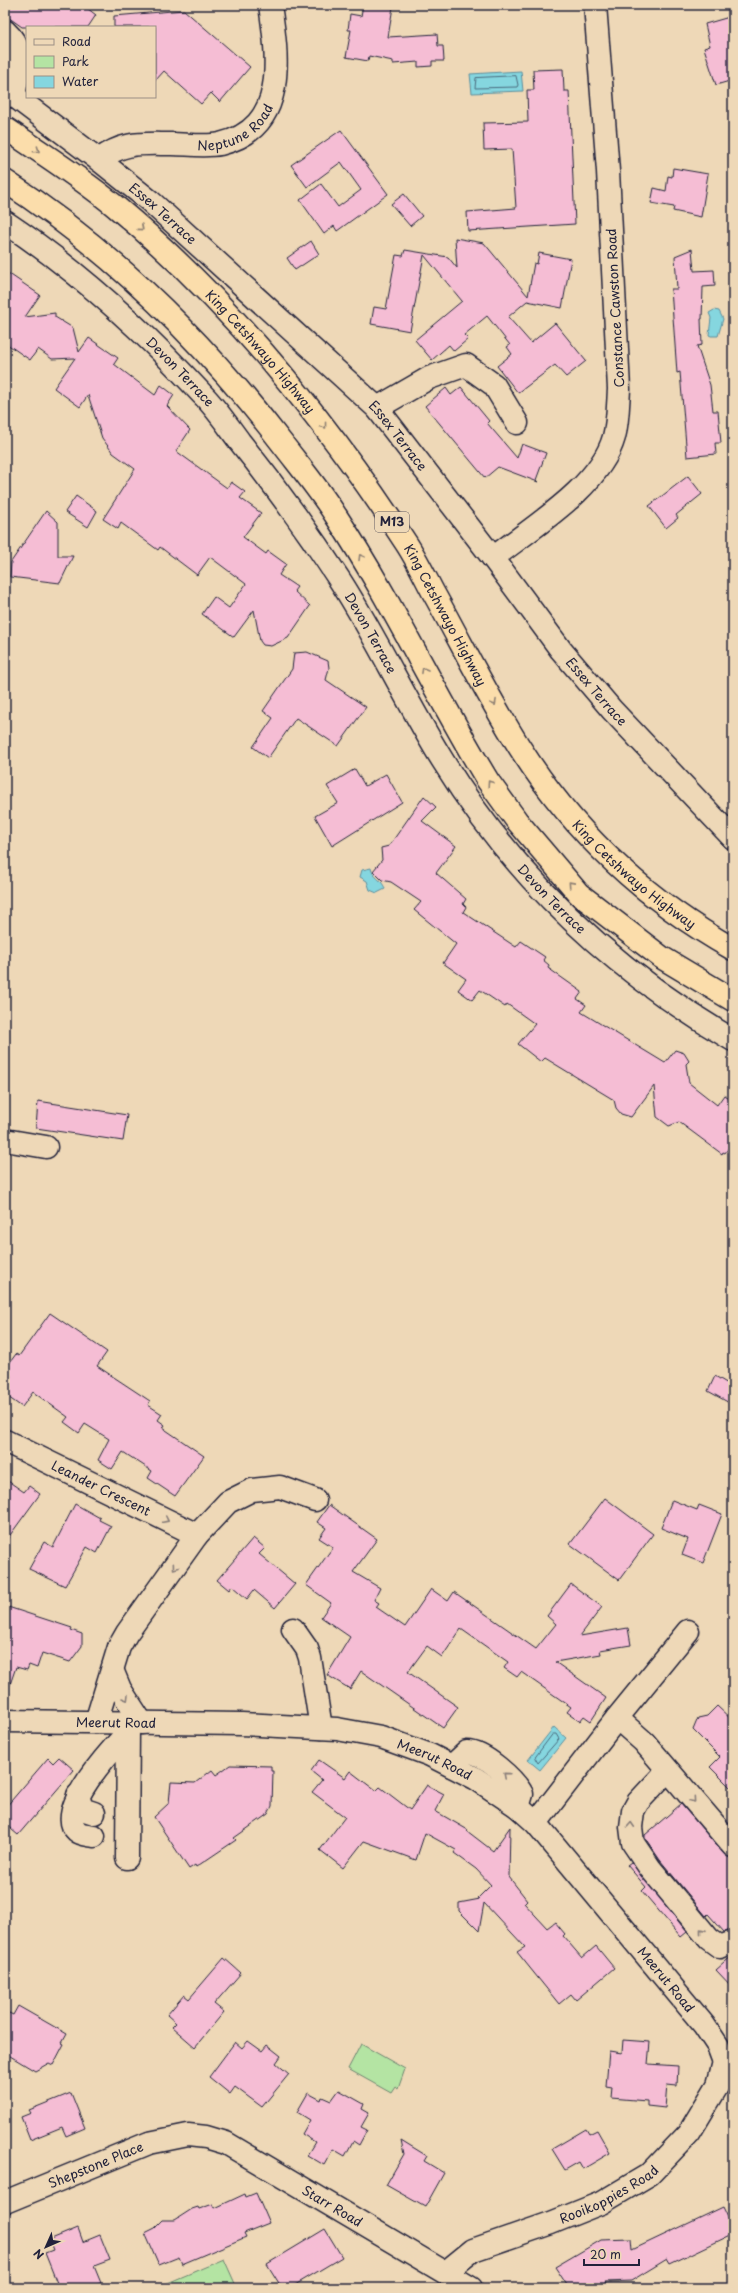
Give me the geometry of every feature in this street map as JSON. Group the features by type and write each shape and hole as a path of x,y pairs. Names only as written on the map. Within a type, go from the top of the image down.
{"highway":[{"name":"King Cetshwayo Highway","path":"5,128 113,204 179,263 246,330 330,433 408,546 516,742 560,804 590,840 626,875 662,904 705,933 733,949"},
{"path":"5,181 82,235 118,266 209,356 250,402 336,515 488,781 517,821 579,894 666,961 733,1000"},
{"path":"594,906 615,931 673,979 714,1005 733,1014"}],"street":[{"name":"Neptune Road","path":"100,160 118,147 133,144 219,144 240,136 254,126 271,103 276,84 275,37 270,5"},
{"name":"Constance Cawston Road","path":"493,558 578,492 599,469 614,438 618,420 619,389 608,171 595,5"},
{"path":"5,31 18,46 21,57 9,92"},
{"name":"Essex Terrace","path":"9,92 100,160 150,201 377,408 493,558 561,650 612,710 733,838"},
{"name":"Devon Terrace","path":"5,222 46,250 120,313 204,395 279,491 342,584 443,762 492,834 537,887 583,932 639,978 733,1040"},
{"path":"377,408 428,378 466,365 494,385 517,423"},
{"path":"5,1140 46,1147"},
{"name":"Leander Crescent","path":"5,1442 197,1535"},
{"path":"96,1722 113,1672 119,1647 128,1632 197,1535 228,1502 252,1490 280,1487 315,1500"},
{"path":"293,1630 307,1649 310,1658 321,1728"},
{"path":"536,1823 617,1718 688,1631"},
{"path":"113,1672 133,1726 127,1858"},
{"path":"617,1718 644,1742 667,1771 733,1846"},
{"name":"Meerut Road","path":"5,1721 96,1722 133,1726 242,1724 321,1728 381,1737 430,1754 475,1778 518,1807 536,1823 704,2025 729,2062"},
{"path":"94,1836 80,1833 72,1824 73,1807 78,1796 97,1769 133,1726"},
{"path":"667,1771 638,1802 633,1811 631,1827 633,1843 650,1868 709,1939 720,1947 733,1942"},
{"path":"78,1796 82,1809 94,1813"},
{"name":"Rooikoppies Road","path":"446,2272 473,2250 551,2223 602,2203 650,2174 689,2133 718,2085 729,2062"},
{"name":"Starr Road","path":"188,2135 206,2137 226,2143 471,2288"},
{"name":"Shepstone Place","path":"5,2202 149,2143 188,2135"}],"green space":[{"path":"361,2044 405,2069 398,2089 395,2087 391,2093 348,2069"},
{"path":"224,2259 237,2288 156,2288"}],"water":[{"path":"521,71 523,91 472,93 470,74"},
{"path":"714,310 719,311 723,319 718,336 709,335 711,318 709,313"},
{"path":"371,868 373,874 382,883 385,889 377,893 370,890 367,881 360,877 362,870"},
{"path":"554,1727 566,1738 540,1770 528,1760"}],"building":[{"path":"5,5 83,5 96,15 89,26 22,27 5,15"},
{"path":"363,5 393,7 388,37 437,34 438,46 443,46 444,61 432,61 432,66 418,67 418,62 393,64 393,61 369,56 368,61 346,57 351,30 348,30 350,14 361,16"},
{"path":"184,10 250,67 220,102 211,93 201,104 164,71 156,80 156,26 114,26 114,16"},
{"path":"733,16 733,80 716,85 704,48 710,46 705,24"},
{"path":"563,69 564,91 569,91 575,224 468,231 467,212 516,208 512,149 484,150 483,123 528,122 527,90 534,90 533,70"},
{"path":"341,130 388,194 337,231 334,226 324,234 300,200 321,184 338,207 361,190 341,162 307,187 291,165"},
{"path":"673,168 708,174 701,217 673,211 674,207 651,203 654,188 666,191 668,176 672,177"},
{"path":"404,194 422,216 410,226 391,204"},
{"path":"455,238 484,243 528,296 534,263 537,264 539,253 571,259 562,308 527,301 508,317 531,343 555,323 586,361 566,377 555,365 518,393 497,366 512,354 507,347 510,345 487,316 464,335 468,339 454,351 449,345 432,360 415,340 462,301 424,255 410,331 371,324 374,307 386,309 396,255 403,256 405,250 448,257 457,268"},
{"path":"311,241 319,254 295,270 287,258"},
{"path":"692,249 694,271 714,270 715,286 703,287 701,319 702,345 697,346 710,385 713,411 718,411 721,443 715,443 716,454 687,457 680,372 677,373 671,289 677,289 675,256"},
{"path":"5,271 40,295 25,317 55,313 55,317 73,328 79,352 89,338 118,358 114,364 155,395 161,385 174,395 167,406 190,430 176,451 227,488 231,482 245,492 240,498 261,513 243,537 266,554 268,551 286,564 279,575 297,587 294,591 310,606 288,638 271,646 263,645 260,641 254,610 234,637 202,614 214,597 229,608 246,584 210,557 197,575 160,547 158,550 121,523 118,529 103,519 135,469 113,453 102,438 88,395 80,407 54,388 75,358 52,359 38,349 30,360 7,344 5,347"},
{"path":"461,387 489,421 487,423 517,458 522,444 546,453 536,480 538,482 498,467 485,478 425,406 446,388 451,395"},
{"path":"688,476 702,494 676,515 678,518 666,528 649,506"},
{"path":"76,496 97,511 88,527 65,512"},
{"path":"46,511 58,522 58,556 73,556 60,583 10,577 11,562"},
{"path":"307,652 328,661 329,668 326,680 366,707 338,746 296,718 268,758 253,747 273,718 263,711 292,669 294,653"},
{"path":"355,769 365,786 386,774 402,802 332,846 315,816 338,803 327,786"},
{"path":"424,796 436,807 422,821 456,846 436,873 466,899 463,904 466,907 463,912 516,947 521,941 545,957 543,960 549,965 548,968 582,992 577,999 586,1005 581,1012 665,1063 675,1050 684,1053 689,1061 686,1064 689,1083 717,1105 724,1095 733,1102 733,1142 725,1153 723,1152 722,1154 679,1122 669,1126 657,1117 654,1086 631,1117 621,1114 616,1108 614,1100 545,1058 541,1062 518,1044 535,1024 507,1004 505,1007 480,990 472,1000 458,990 466,979 443,963 456,944 414,910 421,902 391,882 382,880 373,871 382,860 381,848 389,846"},
{"path":"38,1101 127,1115 123,1141 36,1128"},
{"path":"50,1313 107,1352 97,1366 150,1401 148,1405 162,1414 158,1420 165,1425 163,1428 204,1456 175,1496 148,1478 152,1471 123,1452 112,1469 98,1460 109,1439 85,1424 79,1433 64,1422 68,1417 33,1392 22,1407 5,1395 5,1385 11,1376 5,1369 16,1354 19,1356"},
{"path":"715,1376 733,1387 733,1405 708,1391"},
{"path":"5,1479 24,1492 29,1486 40,1494 5,1542"},
{"path":"605,1498 653,1534 619,1580 570,1544"},
{"path":"672,1500 697,1510 699,1505 722,1514 703,1563 682,1555 688,1539 661,1528"},
{"path":"75,1504 111,1526 97,1553 87,1547 65,1586 29,1569 44,1542 53,1547"},
{"path":"329,1505 377,1539 353,1572 380,1588 374,1600 379,1603 376,1607 405,1627 431,1589 448,1601 454,1592 536,1649 556,1624 547,1616 571,1584 602,1607 580,1636 628,1628 631,1645 600,1650 601,1654 555,1662 606,1698 591,1721 584,1716 580,1721 567,1712 571,1707 521,1672 517,1677 504,1668 508,1662 461,1629 442,1657 427,1646 408,1672 458,1707 443,1728 361,1671 350,1689 327,1675 350,1637 321,1617 331,1603 306,1585 333,1547 319,1538 326,1528 317,1522"},
{"path":"253,1538 265,1548 259,1554 295,1584 275,1608 254,1590 247,1599 232,1586 229,1590 217,1580"},
{"path":"5,1606 72,1628 71,1630 82,1634 82,1646 70,1662 42,1653 37,1668 29,1665 27,1670 16,1667 7,1693 5,1693"},
{"path":"717,1706 733,1721 733,1790 710,1767 720,1757 693,1730 698,1718 707,1716"},
{"path":"59,1757 74,1770 18,1835 5,1824 5,1808 48,1758 53,1763"},
{"path":"319,1760 345,1778 350,1771 376,1791 380,1787 410,1810 427,1785 444,1794 435,1811 468,1830 467,1831 493,1851 510,1827 509,1877 527,1900 524,1903 547,1928 555,1922 565,1934 563,1936 582,1958 596,1946 614,1968 576,2000 571,1994 559,2004 517,1952 525,1947 484,1903 479,1931 459,1911 459,1903 480,1899 478,1898 491,1885 476,1869 454,1853 456,1850 425,1833 416,1860 364,1841 343,1868 320,1850 345,1817 312,1792 322,1780 311,1771"},
{"path":"230,1765 271,1766 271,1771 273,1771 272,1806 268,1814 234,1838 236,1840 196,1867 195,1865 189,1869 154,1817 169,1803 171,1782 195,1783 212,1770 216,1775"},
{"path":"681,1804 724,1854 733,1858 733,1930 724,1932 708,1914 706,1916 660,1860 645,1838 645,1835"},
{"path":"631,1862 687,1932 681,1937 642,1891 646,1887 627,1865"},
{"path":"733,1955 733,1988 716,1970"},
{"path":"224,1958 241,1973 214,2004 224,2012 195,2047 172,2027 176,2023 167,2015 184,1995 189,1999"},
{"path":"18,2006 67,2034 62,2043 64,2044 53,2065 49,2063 35,2071 5,2053 5,2011 13,2015"},
{"path":"623,2040 650,2042 648,2064 678,2066 677,2086 667,2085 665,2108 647,2106 647,2101 611,2098 612,2087 606,2086 609,2051 622,2053"},
{"path":"248,2041 262,2051 267,2045 281,2056 276,2063 289,2074 262,2107 235,2087 230,2094 209,2077 235,2042 242,2048"},
{"path":"339,2090 364,2104 362,2109 369,2113 361,2127 367,2130 359,2145 353,2141 345,2156 333,2149 324,2165 307,2155 315,2142 302,2134 310,2120 297,2112 308,2093 321,2100 322,2097 331,2101"},
{"path":"71,2093 85,2128 66,2136 62,2127 30,2140 21,2117 31,2113 29,2110"},
{"path":"586,2129 589,2134 597,2130 610,2153 583,2169 579,2162 565,2170 552,2149"},
{"path":"401,2140 427,2156 424,2161 444,2173 425,2207 386,2185 404,2154"},
{"path":"256,2193 269,2223 244,2233 246,2237 182,2264 179,2257 159,2265 145,2233 155,2228 163,2220 175,2220 192,2209 198,2207 199,2209 213,2204 215,2208 245,2194 246,2197"},
{"path":"723,2207 733,2228 733,2234 670,2264 667,2259 631,2281 605,2282 607,2288 569,2288 555,2267 601,2240 631,2239 632,2250"},
{"path":"78,2228 83,2242 100,2235 110,2260 94,2266 101,2283 87,2288 59,2288 45,2253 53,2250 49,2240"},
{"path":"325,2229 342,2257 290,2288 282,2288 267,2264"}]}
